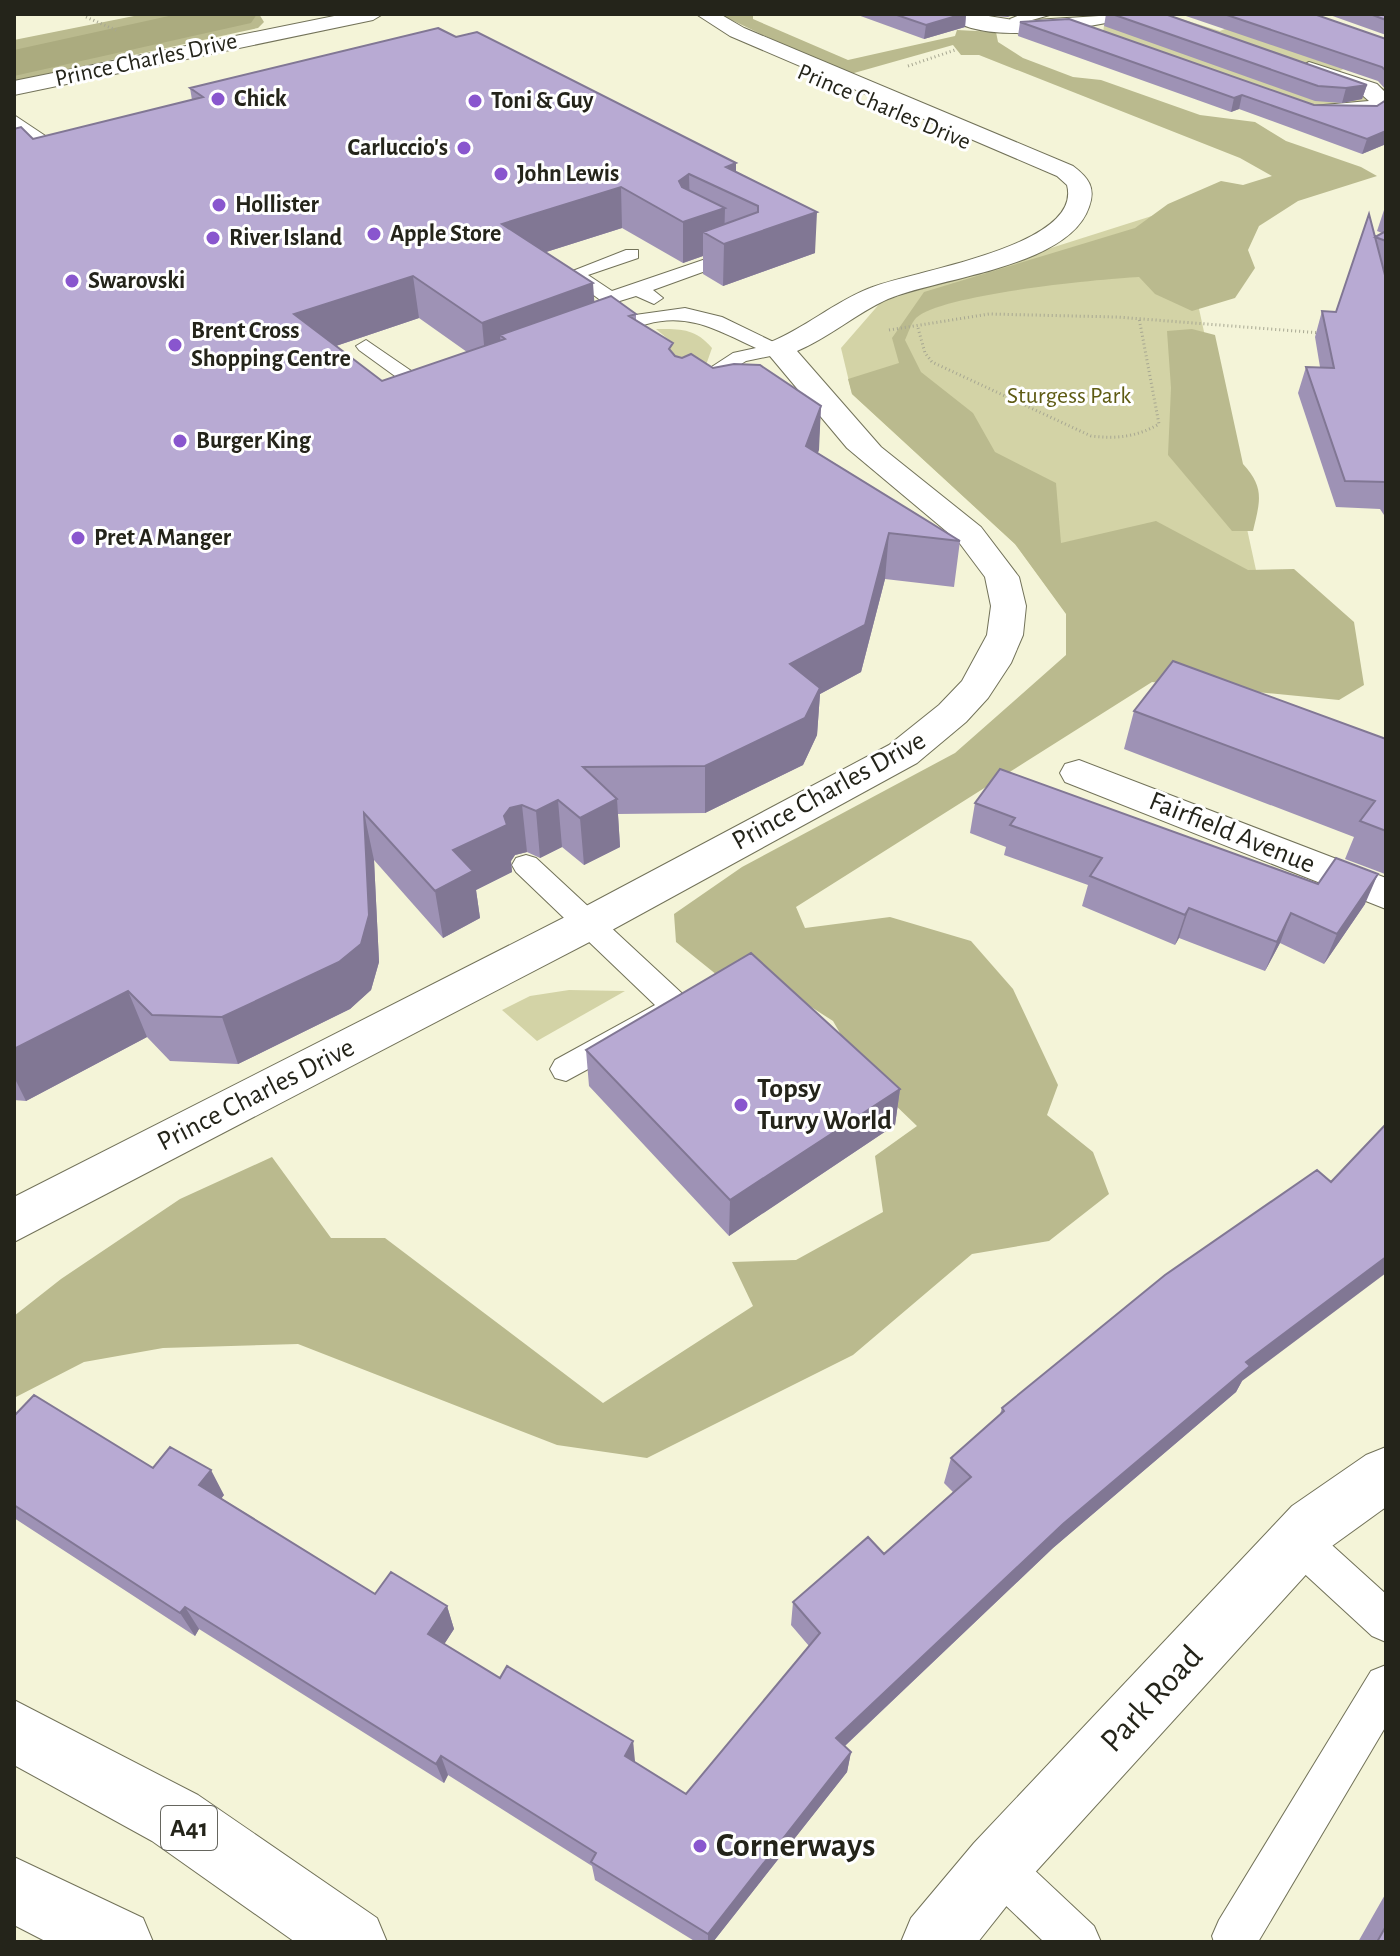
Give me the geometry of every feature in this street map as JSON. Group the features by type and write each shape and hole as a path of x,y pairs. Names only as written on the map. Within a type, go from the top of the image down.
{"main road":[{"name":"Prince Charles Drive","path":"14,88 294,21 373,14"},
{"name":"Prince Charles Drive","path":"686,14 720,36 1015,163 1062,195 1080,186 1065,171 857,84 725,26 706,14"},
{"path":"957,14 986,26 1022,30 1121,14"},
{"path":"1070,24 1113,39"},
{"path":"1288,61 1369,89 1381,101 1373,111 1342,113 1298,106"},
{"path":"778,349 811,336 863,301 899,286 1044,240 1070,222 1062,195"},
{"name":"Prince Charles Drive","path":"14,1221 586,925 924,739 961,707 982,683 1006,630 1009,613 1003,579 982,547 852,437 793,362 778,349"},
{"name":"Fairfield Avenue","path":"1079,773 1386,894"},
{"name":"Park Road","path":"935,1942 997,1866 1298,1541 1386,1474"},
{"name":"A41","path":"14,1731 175,1818 353,1942"},
{"path":"14,1890 119,1942"}],"lane":[{"path":"1022,30 1017,19 1046,14"},
{"path":"14,120 53,148 95,137"},
{"path":"632,254 574,274 610,298 747,250 719,236"},
{"path":"638,289 661,305 665,314"},
{"path":"574,343 644,317 665,314 699,315 778,349"},
{"path":"366,346 434,396 448,391"},
{"path":"691,398 778,349"},
{"path":"526,865 586,925 677,1007 566,1069"},
{"path":"1298,1541 1386,1622"},
{"path":"1235,1936 1386,1686"},
{"path":"997,1866 1078,1942"}],"path":[{"path":"86,17 105,23"},
{"path":"857,84 975,43 986,26"},
{"path":"834,320 882,330 918,328 989,314 1139,318 1324,334"},
{"path":"918,328 925,353 932,362 1091,436 1119,440 1140,436 1159,424 1139,318"}],"green space":[{"path":"144,14 212,14 14,58 14,40"},
{"path":"259,14 264,22 258,28 14,81 14,66"},
{"path":"719,14 753,14 753,19 848,60 955,36 957,30 996,32 998,42 1023,58 1073,77 1101,80 1200,115 1255,122 1286,141 1361,167 1377,176 1298,201 1259,226 1248,250 1255,268 1235,298 1192,311 1155,294 1139,277 1058,285 987,295 931,309 916,318 905,340 921,372 973,413 995,452 1056,483 1061,543 1156,521 1248,570 1294,569 1354,622 1364,685 1339,700 1152,682 796,907 805,928 890,917 971,941 1013,989 1058,1085 1047,1115 1093,1152 1109,1194 1049,1241 972,1254 853,1355 647,1458 557,1445 298,1344 163,1348 84,1362 14,1398 14,1316 61,1279 180,1199 272,1157 331,1238 385,1238 603,1403 753,1306 732,1262 796,1260 883,1212 875,1156 917,1126 865,1076 833,1021 780,987 717,975 676,942 674,914 742,867 955,753 1066,655 1066,614 1015,544 852,394 848,379 899,363 892,338 924,292 1135,228 1168,204 1221,181 1243,185 1272,176 1240,158 979,55 961,55 953,45 847,75"},
{"path":"1171,18 1220,31 1227,28 1347,67 1338,72 1386,89 1386,101"},
{"path":"1133,19 1369,95 1366,104 1313,107 1103,32 1104,26"},
{"name":"Sturgess Park","path":"1177,208 1273,648 1067,655 1066,613 1015,544 852,394 841,348 881,302"},
{"path":"656,329 693,333 706,341 712,348 706,365 637,352 669,340"},
{"path":"1192,329 1215,335 1243,464 1258,488 1259,503 1253,531 1232,531 1168,455 1171,388 1167,331"},
{"path":"569,990 625,991 537,1041 502,1010 530,996"}],"building":[{"path":"894,14 963,14 926,25"},
{"path":"1112,14 1165,14 1367,85 1346,88 1318,86"},
{"path":"1224,14 1314,14 1386,39 1386,71 1382,67"},
{"path":"1370,14 1386,14 1386,20"},
{"path":"1069,19 1314,105 1377,106 1386,100 1386,131 1367,139 1242,95 1234,98 1020,22"},
{"path":"438,28 456,37 477,32 736,163 726,167 817,212 724,244 703,232 758,212 758,206 689,174 679,181 682,187 725,208 683,222 621,187 502,224 593,283 482,323 413,276 294,314 382,381 505,339 500,335 611,296 636,314 629,316 673,343 669,349 675,356 682,358 691,354 713,368 734,364 760,365 821,406 806,446 960,541 889,533 865,625 790,664 820,688 805,718 705,766 583,767 617,799 580,818 558,800 536,811 522,805 510,808 504,816 507,825 453,850 473,871 435,891 364,813 369,915 361,944 339,962 222,1017 152,1015 128,991 14,1049 14,129 21,127 33,139 203,97 190,88"},
{"path":"1369,214 1386,279 1386,482 1345,481 1306,367 1334,368 1322,311 1336,312"},
{"path":"1386,231 1386,241 1375,237"},
{"path":"1173,661 1386,739 1386,831 1360,821 1375,801 1134,711"},
{"path":"1000,769 1318,884 1336,858 1378,874 1337,934 1291,913 1277,942 1189,908 1185,915 1090,876 1102,858 1010,825 1015,818 975,803"},
{"name":"Topsy Turvy World","path":"751,953 900,1089 730,1200 586,1050"},
{"path":"1386,1124 1386,1257 1246,1362 1250,1366 1063,1524 836,1738 851,1752 708,1934 591,1862 596,1853 441,1756 436,1764 185,1607 180,1613 14,1505 14,1416 34,1395 153,1468 170,1447 211,1470 199,1485 375,1594 391,1572 447,1606 428,1634 500,1678 507,1666 633,1741 625,1756 686,1794 820,1633 793,1602 868,1537 884,1554 971,1477 951,1458 1004,1411 1002,1408 1165,1275 1317,1170 1331,1182"},
{"path":"1386,1926 1386,1942 1377,1942"}],"waterway":[{"path":"14,63 236,14"}],"place":[{"name":"Chick","path":"218,99"},
{"name":"Toni & Guy","path":"475,101"},
{"name":"Carluccio's","path":"464,148"},
{"name":"John Lewis","path":"501,174"},
{"name":"Hollister","path":"219,205"},
{"name":"Apple Store","path":"374,234"},
{"name":"River Island","path":"213,238"},
{"name":"Swarovski","path":"72,281"},
{"name":"Brent Cross Shopping Centre","path":"175,345"},
{"name":"Burger King","path":"180,441"},
{"name":"Pret A Manger","path":"78,538"},
{"name":"Topsy Turvy World","path":"741,1105"},
{"name":"Cornerways","path":"700,1846"}]}
